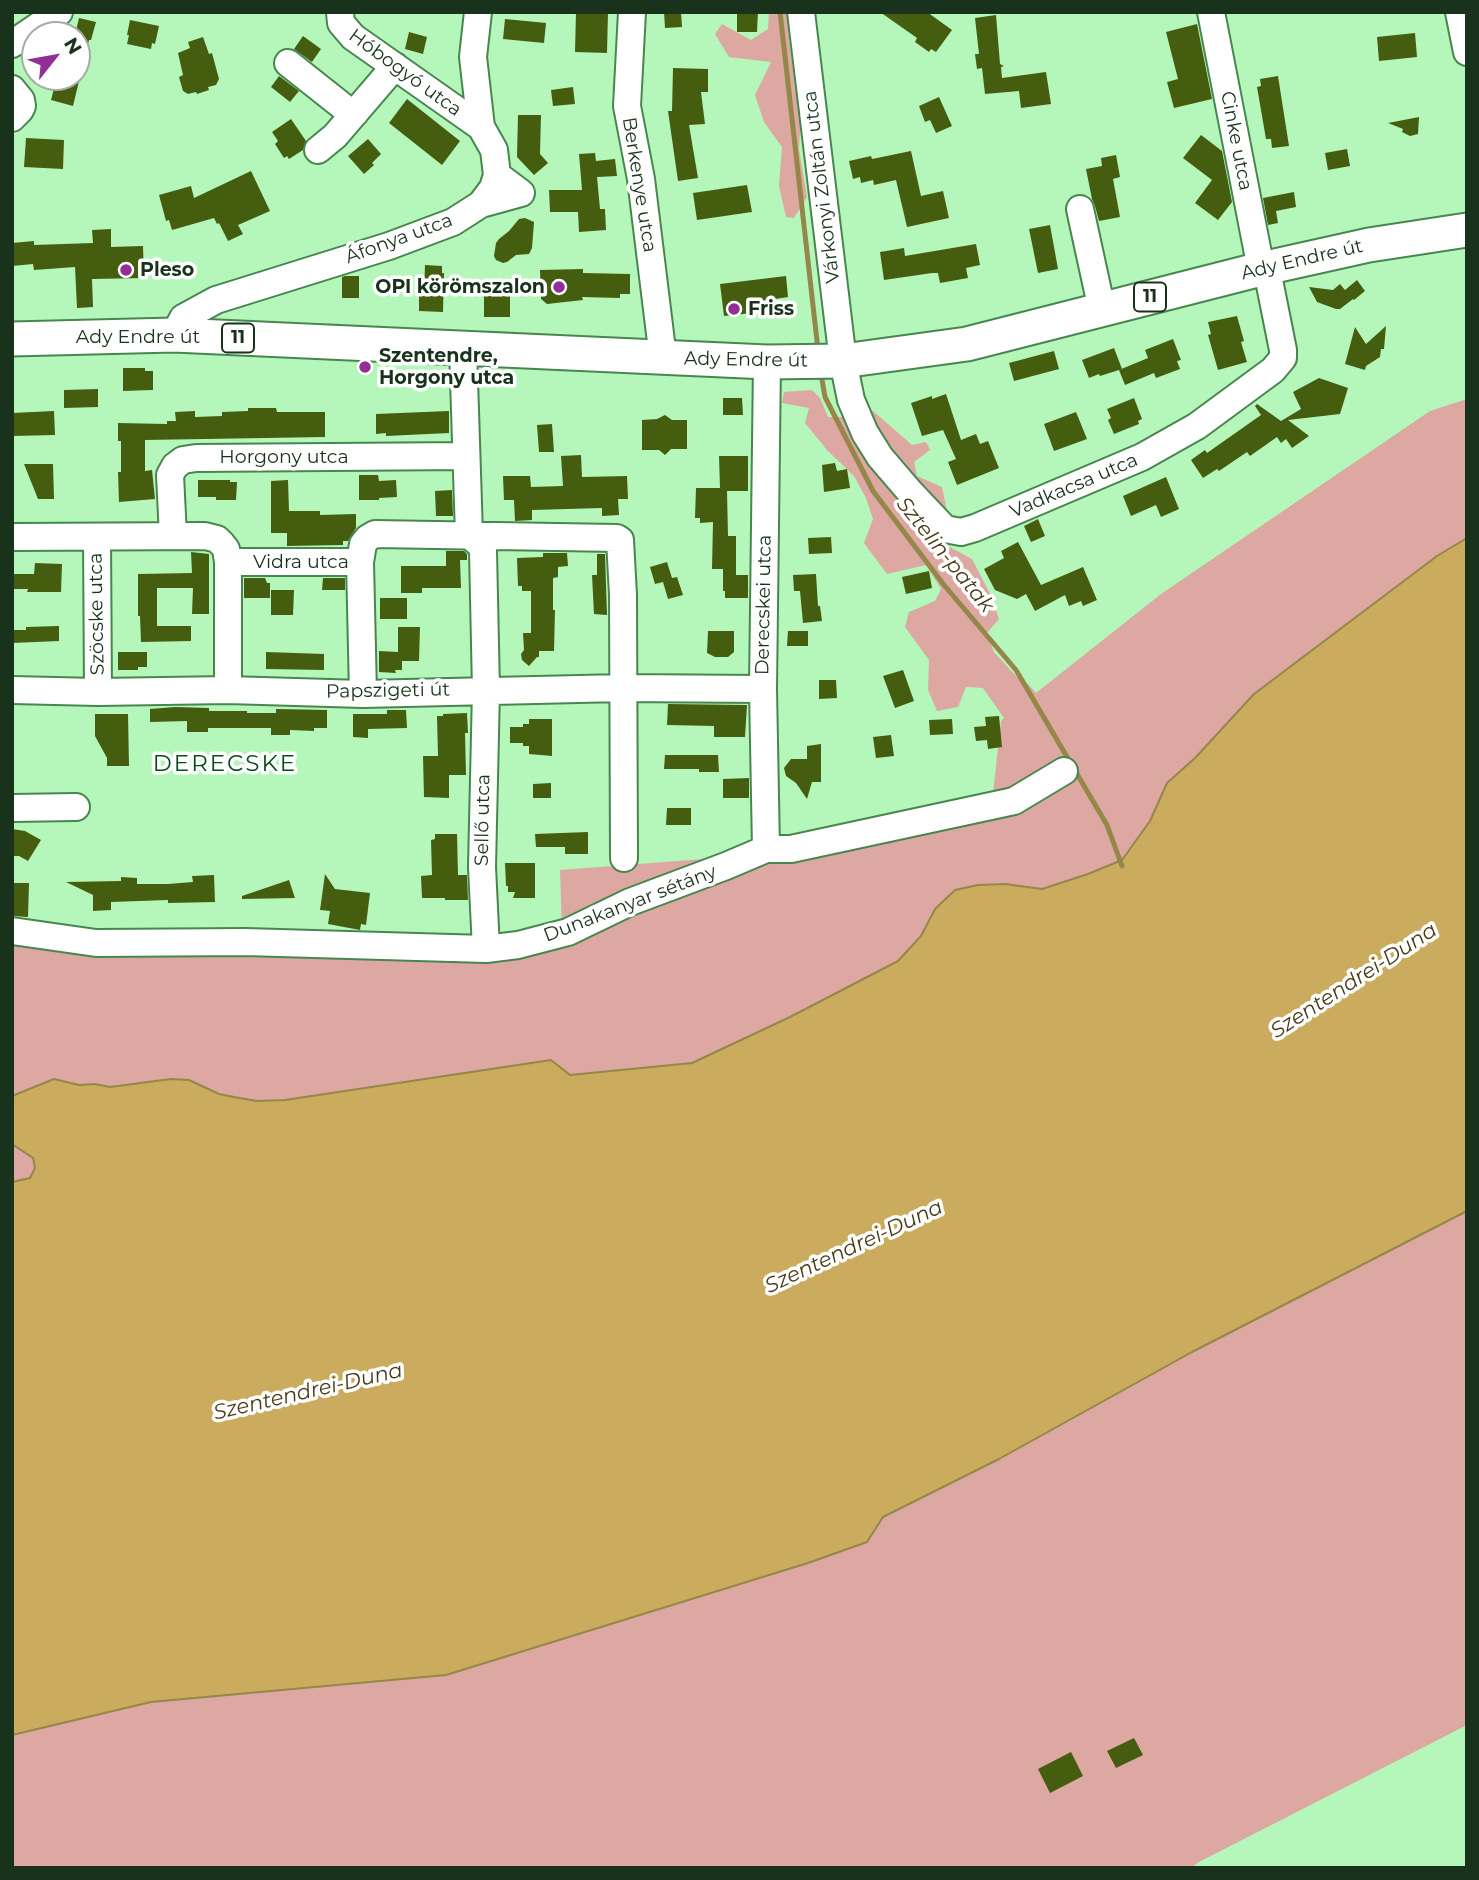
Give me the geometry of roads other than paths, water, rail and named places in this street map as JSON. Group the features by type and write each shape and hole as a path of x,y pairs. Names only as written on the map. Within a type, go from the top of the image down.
{"main road":[{"name":"Ady Endre út","path":"12,339 174,335 663,358 827,362 967,344 1261,269 1369,245 1467,230"}],"street":[{"path":"12,44 59,12"},
{"name":"Hóbogyó utca","path":"340,12 345,30 481,127"},
{"name":"Áfonya utca","path":"174,335 183,318 216,300 389,246 453,222 481,204 493,188 497,175 494,150 481,127 473,57 478,12"},
{"name":"Berkenye utca","path":"632,12 627,106 641,179 663,358"},
{"name":"Várkonyi Zoltán utca","path":"801,12 827,362"},
{"name":"Cinke utca","path":"1210,12 1261,269"},
{"path":"1459,12 1467,52"},
{"path":"288,64 355,113"},
{"path":"318,150 335,136 395,66"},
{"path":"12,89 21,100 22,106 12,118"},
{"path":"1080,209 1102,310"},
{"name":"Vadkacsa utca","path":"827,362 880,457 945,529 961,532 1142,457 1197,426 1273,370 1283,358 1283,350 1269,280 1261,269"},
{"path":"463,348 469,535 484,551 486,690"},
{"name":"Derecskei utca","path":"766,849 763,689 767,362"},
{"name":"Horgony utca","path":"173,536 170,475 175,466 183,460 466,456"},
{"path":"363,694 360,562 363,544 368,538 375,534 617,538 620,540 623,595 624,858"},
{"name":"Szöcske utca","path":"12,537 173,536"},
{"name":"Vidra utca","path":"173,536 205,536 217,539 226,550 228,562 360,562"},
{"name":"Szöcske utca","path":"97,537 98,692"},
{"path":"228,562 228,690"},
{"name":"Papszigeti út","path":"12,690 228,690 363,694 622,688 763,689"},
{"name":"Sellő utca","path":"486,690 482,867 486,950"},
{"name":"Dunakanyar sétány","path":"12,931 96,943 245,942 486,950 518,946 568,932 630,902 766,849 791,849 1014,801 1064,771"},
{"path":"12,808 76,807"}],"water":[{"name":"Szentendrei-Duna","path":"1467,538 1467,1211 1192,1352 999,1459 883,1517 867,1542 808,1563 446,1675 151,1702 12,1735 12,1182 30,1178 35,1168 33,1158 12,1144 12,1096 54,1079 79,1085 110,1087 171,1079 189,1080 219,1094 234,1097 257,1101 285,1100 551,1060 570,1075 692,1063 790,1017 898,961 921,936 935,909 955,890 978,885 1005,884 1042,889 1122,860 1150,821 1167,783 1195,758 1254,694 1437,556"}],"waterway":[{"name":"Sztelin-patak","path":"780,12 818,350"},
{"name":"Sztelin-patak","path":"821,374 825,397 873,491 944,585 1016,670 1107,825 1122,866"}],"place":[{"name":"Pleso","path":"126,270"},
{"name":"OPI körömszalon","path":"559,287"},
{"name":"Friss","path":"734,309"},
{"name":"Szentendre, Horgony utca","path":"365,367"}],"district":[{"name":"DERECSKE","path":"225,764"}]}
